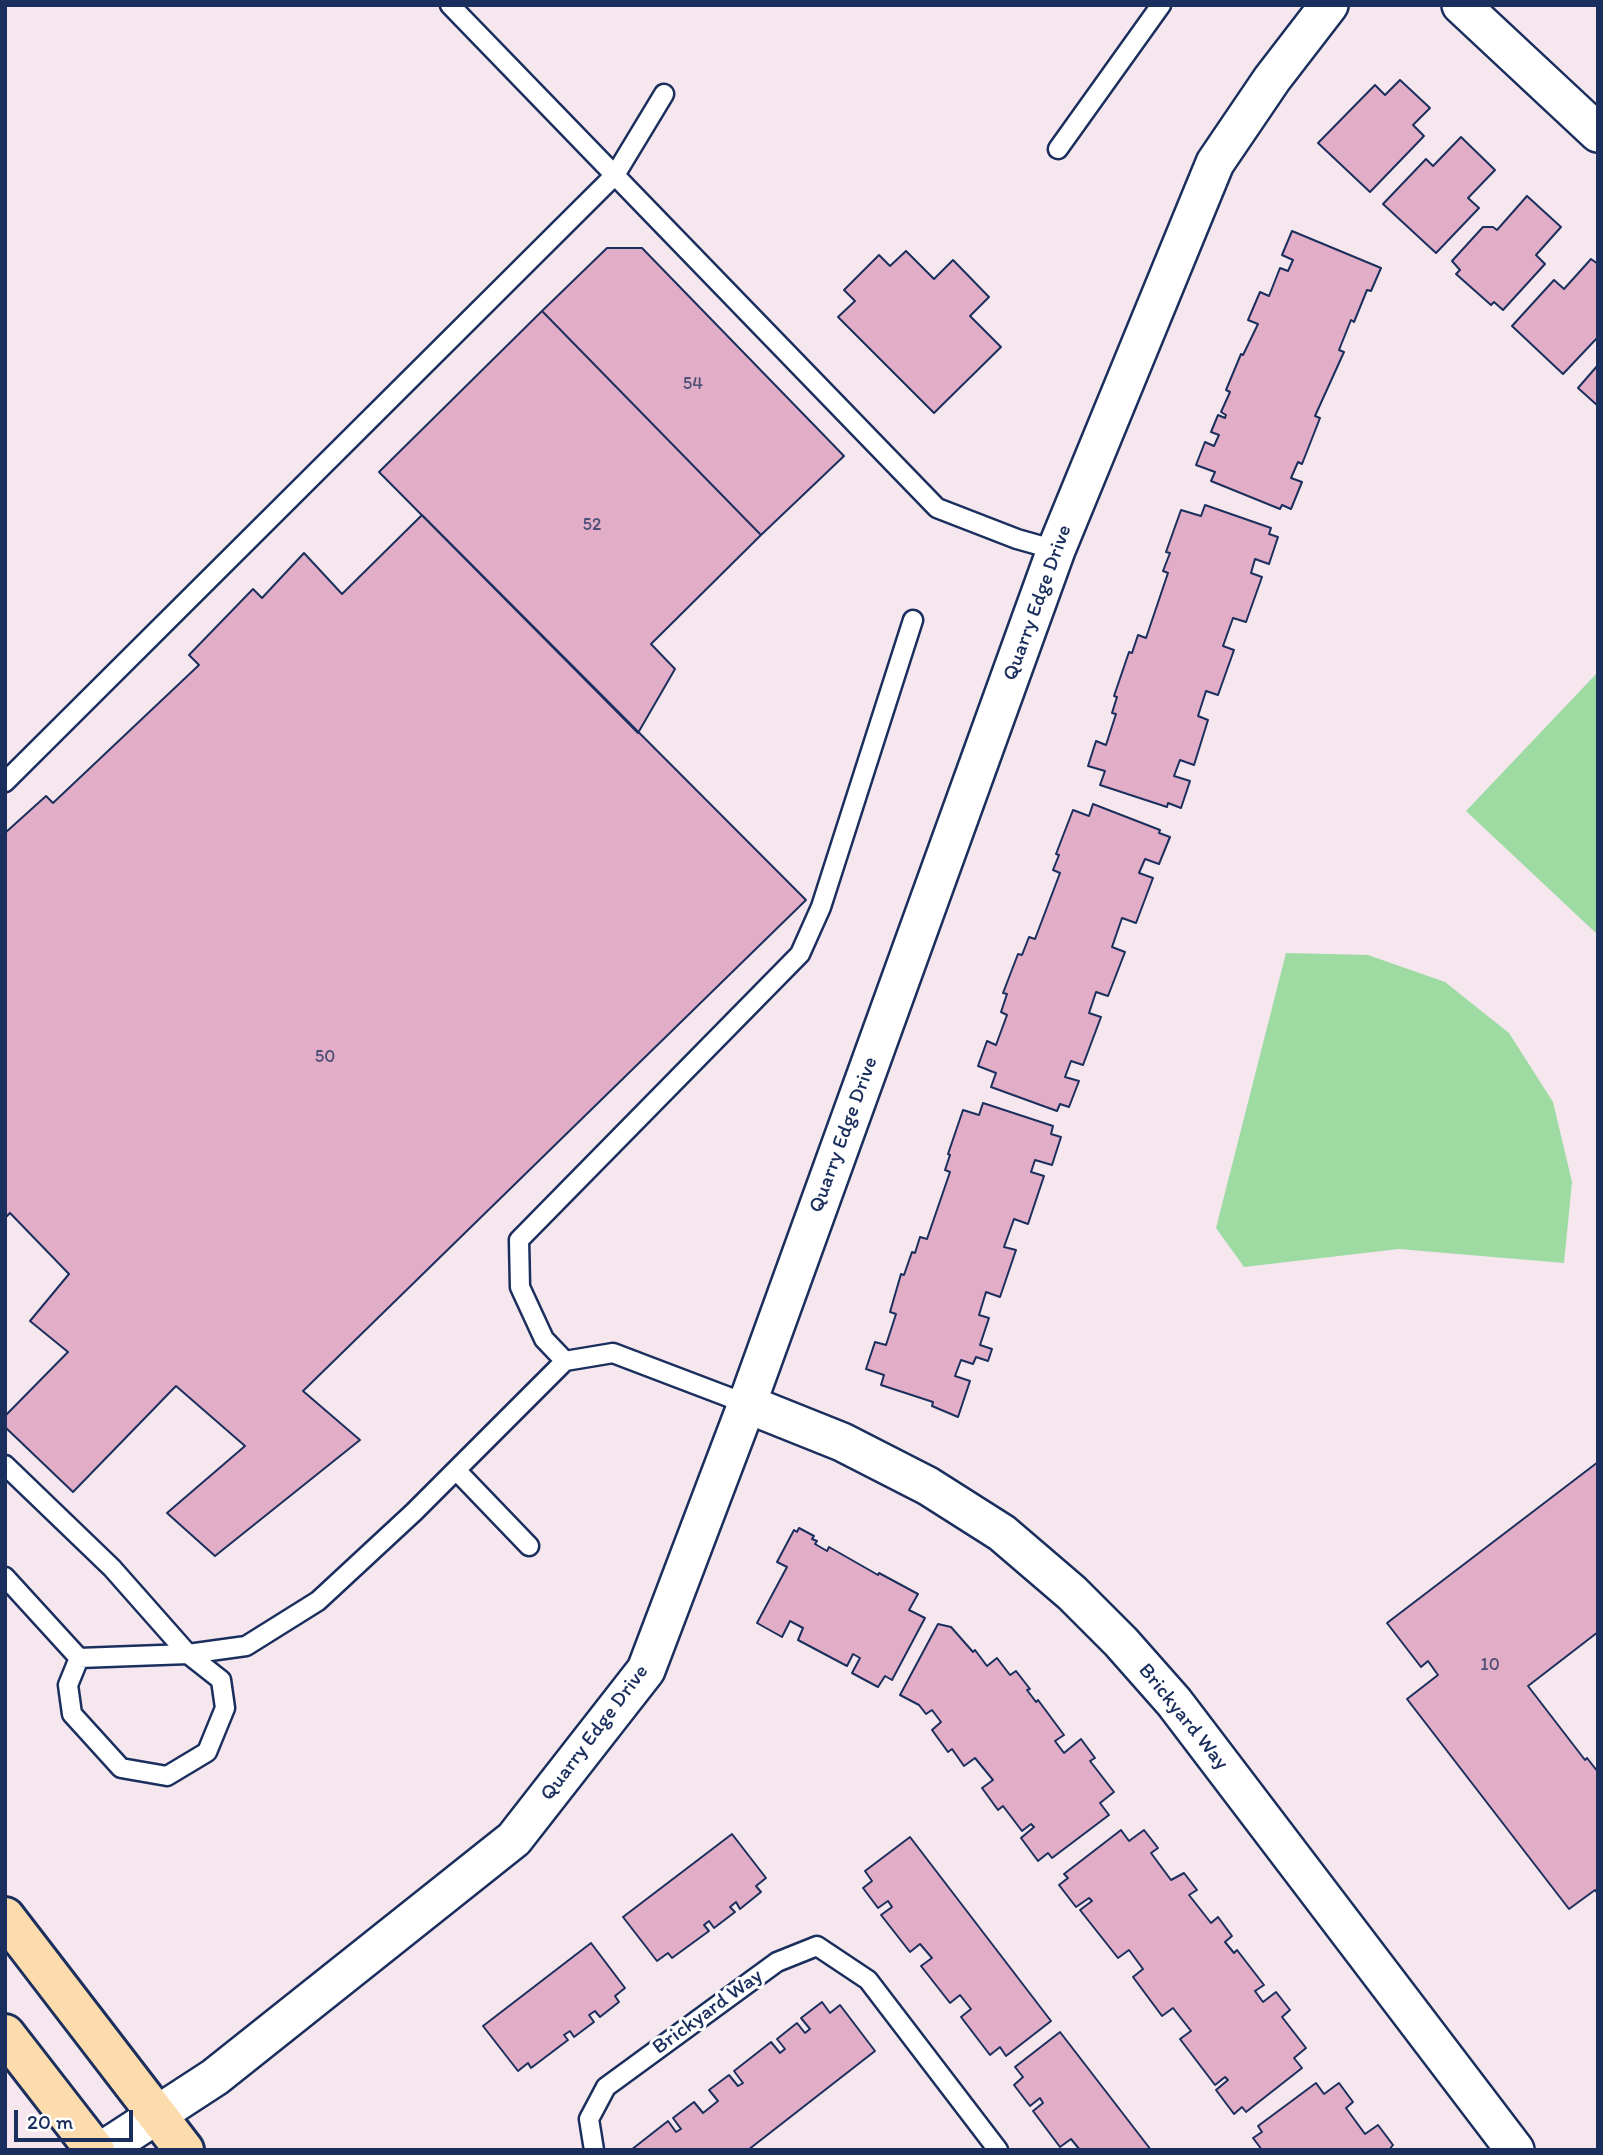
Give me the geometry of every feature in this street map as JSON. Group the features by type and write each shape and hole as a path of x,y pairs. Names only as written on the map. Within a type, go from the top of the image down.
{"main road":[{"path":"5,1917 184,2150"},
{"path":"5,2034 95,2150"}],"street":[{"name":"Quarry Edge Drive","path":"103,2150 215,2077 514,1839 646,1670 747,1404 1056,550 1215,163 1272,79 1329,5"},
{"path":"1461,5 1598,133"},
{"name":"Brickyard Way","path":"747,1404 842,1442 928,1486 1002,1533 1072,1592 1174,1702 1515,2150"}],"lane":[{"path":"450,5 937,508 1017,539 1056,550"},
{"path":"1058,149 1161,5"},
{"path":"5,782 615,175 664,94"},
{"path":"565,1361 544,1339 520,1287 520,1240 800,954 821,907 913,620"},
{"path":"5,1577 79,1658 188,1654 246,1646 318,1601 456,1470 565,1361 613,1353 747,1404"},
{"path":"5,1465 112,1568 188,1654 221,1680 225,1708 208,1752 167,1776 121,1768 72,1714 68,1685 79,1658"},
{"path":"456,1470 528,1546"},
{"name":"Brickyard Way","path":"594,2150 589,2119 606,2087 777,1962 817,1946 868,1980 998,2150"}],"green space":[{"path":"1598,672 1598,935 1466,811"},
{"path":"1286,953 1368,955 1445,982 1509,1033 1553,1102 1572,1182 1564,1263 1399,1249 1244,1267 1216,1228"}],"building":[{"path":"1400,80 1430,108 1413,125 1424,136 1370,192 1318,143 1375,85 1385,95"},
{"path":"1461,137 1495,170 1468,198 1479,208 1436,253 1383,204 1426,159 1433,166"},
{"path":"1527,196 1561,227 1536,255 1545,264 1503,310 1494,302 1491,305 1456,274 1460,270 1452,261 1483,227 1497,230"},
{"path":"1292,231 1381,268 1371,291 1367,290 1354,322 1351,320 1339,350 1344,352 1315,416 1320,418 1302,464 1298,462 1291,478 1302,482 1291,509 1282,505 1280,509 1211,481 1215,472 1196,465 1205,442 1214,446 1219,435 1211,432 1218,415 1225,418 1226,415 1221,412 1230,392 1226,390 1241,354 1243,355 1258,324 1248,320 1260,292 1269,296 1280,268 1288,271 1293,260 1282,255"},
{"path":"607,248 642,248 844,456 761,535 542,311"},
{"path":"906,251 934,279 953,260 989,297 970,316 1001,347 934,413 838,317 855,301 844,290 879,255 890,266"},
{"path":"1591,259 1598,264 1598,337 1563,374 1512,326 1554,280 1564,289"},
{"path":"542,311 761,535 651,644 675,669 638,733 379,472"},
{"path":"1598,365 1598,406 1578,388"},
{"path":"1205,505 1271,528 1269,534 1278,537 1269,564 1255,559 1251,573 1262,577 1246,622 1233,618 1223,646 1234,650 1218,695 1206,691 1198,716 1208,720 1194,765 1180,760 1174,776 1190,781 1181,808 1168,803 1167,807 1100,785 1105,771 1088,766 1096,741 1106,745 1116,714 1112,713 1117,697 1114,696 1129,652 1132,653 1138,635 1146,638 1168,573 1163,571 1170,553 1166,552 1181,510 1201,516"},
{"path":"422,515 806,900 303,1391 360,1440 215,1556 167,1513 245,1446 176,1386 73,1492 5,1427 5,1416 68,1352 30,1321 69,1274 10,1213 5,1218 5,833 46,796 53,803 199,665 189,655 253,589 262,598 304,553 342,594"},
{"path":"1093,804 1160,830 1159,833 1170,837 1159,864 1145,859 1139,873 1153,878 1136,923 1122,918 1112,947 1125,952 1108,996 1096,992 1089,1013 1101,1017 1083,1065 1071,1061 1065,1077 1079,1081 1069,1107 1060,1104 1057,1111 991,1087 996,1073 978,1066 987,1041 996,1045 1007,1015 1001,1012 1007,994 1003,993 1018,954 1022,955 1029,937 1035,939 1060,873 1053,870 1059,855 1056,854 1073,810 1089,816"},
{"path":"983,1103 1053,1126 1051,1134 1061,1137 1052,1165 1035,1160 1031,1172 1044,1176 1028,1224 1014,1219 1004,1247 1016,1250 1000,1297 986,1292 979,1315 989,1318 980,1345 992,1349 988,1361 976,1357 973,1364 961,1360 955,1376 970,1381 958,1417 932,1406 933,1402 881,1385 884,1375 866,1369 875,1342 886,1345 896,1314 890,1312 901,1274 904,1275 920,1237 927,1239 950,1172 945,1170 950,1155 948,1154 963,1110 979,1115"},
{"path":"1598,1462 1598,1632 1528,1686 1585,1760 1587,1758 1598,1772 1598,1894 1595,1890 1569,1909 1407,1699 1438,1675 1428,1661 1421,1667 1387,1623"},
{"path":"799,1528 814,1536 812,1539 817,1541 815,1544 827,1551 829,1547 918,1594 909,1610 925,1618 892,1680 885,1676 878,1687 852,1673 860,1658 853,1654 847,1666 798,1640 803,1628 790,1621 782,1637 757,1623 787,1567 777,1562 794,1530 797,1532"},
{"path":"938,1624 951,1627 987,1666 997,1658 1010,1675 1016,1671 1036,1702 1038,1700 1064,1735 1055,1741 1064,1753 1081,1739 1095,1758 1090,1761 1114,1792 1100,1803 1109,1815 1052,1858 1048,1853 1038,1861 1021,1838 1034,1827 1031,1824 1022,1831 1003,1806 998,1810 982,1788 993,1780 975,1758 964,1766 952,1749 948,1752 932,1730 941,1722 932,1710 926,1714 919,1705 900,1695"},
{"path":"1121,1830 1129,1841 1144,1830 1158,1848 1151,1853 1171,1880 1184,1873 1197,1890 1189,1895 1211,1923 1218,1917 1232,1936 1225,1942 1234,1953 1237,1950 1264,1985 1255,1991 1263,2002 1276,1992 1290,2010 1282,2017 1306,2048 1294,2058 1302,2068 1246,2112 1242,2107 1234,2114 1216,2090 1228,2080 1225,2077 1215,2085 1180,2039 1191,2031 1173,2008 1162,2016 1133,1977 1143,1969 1129,1950 1118,1958 1080,1910 1092,1901 1089,1898 1076,1907 1059,1885 1068,1878 1064,1874"},
{"path":"732,1834 766,1878 756,1886 761,1892 740,1909 736,1902 730,1907 735,1912 714,1928 709,1921 704,1925 709,1931 672,1958 668,1953 657,1961 623,1917"},
{"path":"910,1837 1051,2021 1006,2056 1000,2047 990,2055 961,2017 971,2009 960,1995 950,2003 921,1966 932,1958 920,1944 910,1952 881,1915 892,1907 888,1901 878,1908 863,1888 872,1881 865,1871"},
{"path":"591,1943 625,1988 615,1996 619,2002 600,2017 595,2011 589,2015 594,2022 574,2037 570,2031 564,2035 568,2040 531,2068 528,2063 518,2071 483,2026"},
{"path":"822,2002 830,2013 840,2005 875,2051 748,2150 631,2150 668,2121 676,2132 681,2129 673,2118 694,2102 703,2113 718,2101 709,2090 729,2075 738,2086 743,2083 734,2071 771,2042 780,2053 785,2049 777,2039 797,2023 805,2033 810,2029 801,2018"},
{"path":"1060,2032 1151,2150 1080,2150 1071,2139 1060,2147 1033,2111 1043,2103 1040,2098 1030,2106 1014,2085 1023,2077 1015,2067"},
{"path":"1316,2083 1324,2094 1339,2083 1353,2102 1346,2108 1365,2134 1378,2125 1393,2145 1389,2150 1262,2150 1253,2138 1262,2132 1258,2126"}]}
